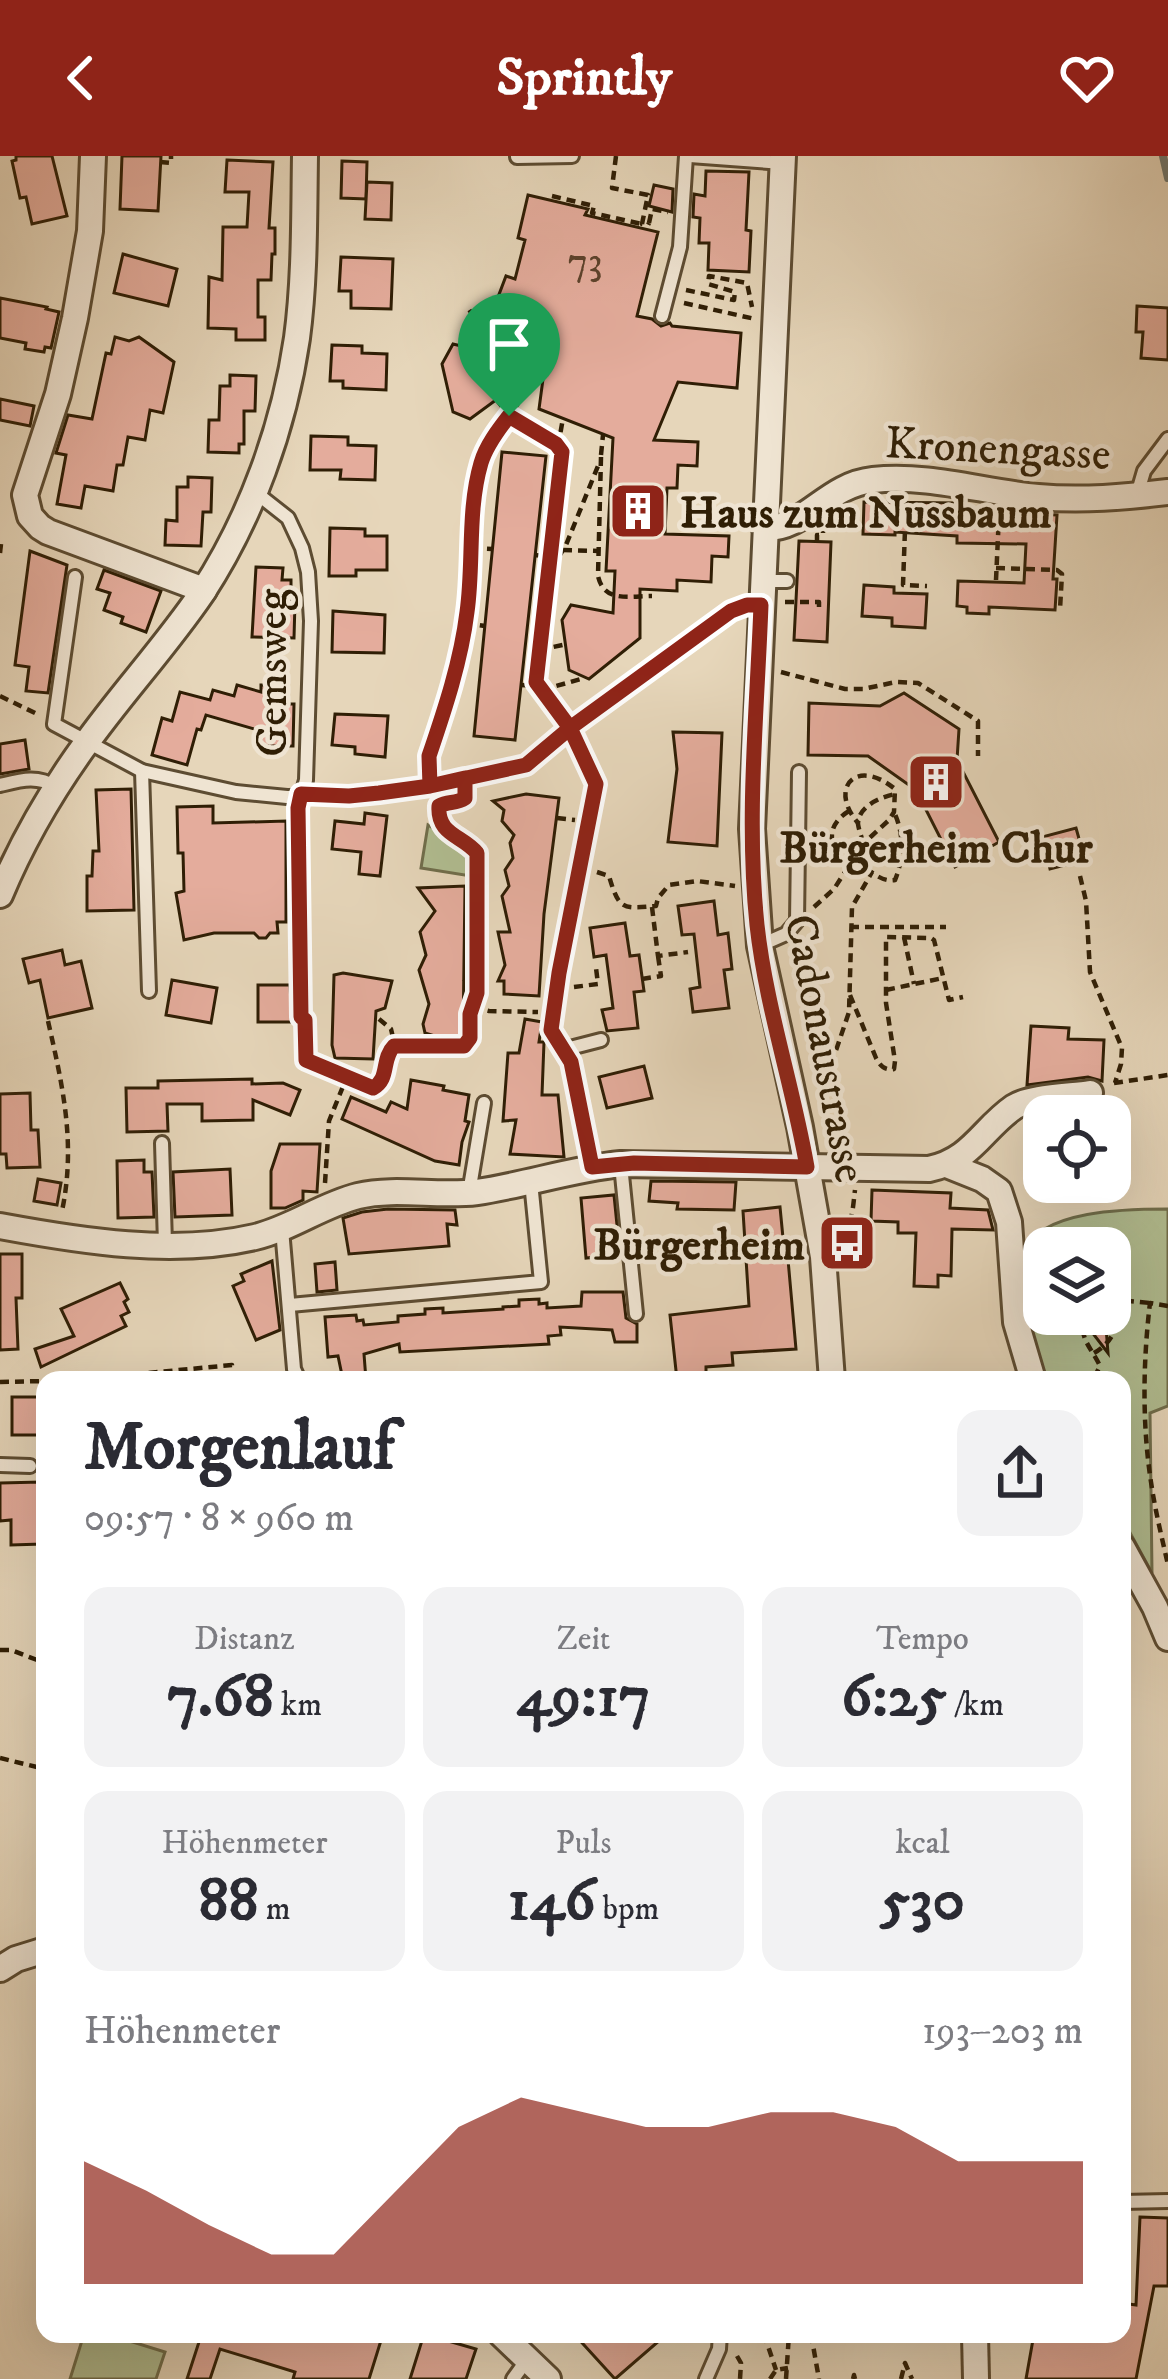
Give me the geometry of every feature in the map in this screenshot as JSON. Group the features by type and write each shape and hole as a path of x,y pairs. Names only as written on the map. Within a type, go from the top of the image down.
{"street":[{"path":"94,156 85,267 58,394 26,488 26,508 48,532 204,590"},
{"path":"0,896 56,788 204,590 254,492 272,446 297,338 305,156"},
{"name":"Cadonaustrasse","path":"783,160 765,528 771,592 752,829 760,946 823,1257 831,1371"},
{"name":"Kronengasse","path":"765,528 795,523 824,499 871,480 907,479 1089,500 1168,492"},
{"path":"947,1166 1017,1104 1090,1093"},
{"path":"0,1226 91,1241 205,1245 282,1229 361,1195 469,1193 592,1167 913,1170 947,1166 999,1191 1010,1222 1016,1322 1030,1371"},
{"path":"1131,1565 1168,1637"},
{"path":"0,1969 36,1953"},
{"path":"506,2343 520,2370 548,2379"},
{"path":"975,2343 976,2379"}],"lane":[{"path":"517,157 572,156"},
{"path":"662,316 680,247 688,156 783,160"},
{"path":"1137,495 1144,471 1168,439"},
{"name":"Gemsweg","path":"254,492 288,518 308,572 306,780 298,808 301,1017"},
{"path":"75,577 54,724 142,771 236,792 287,797 349,796 430,786 526,765 731,611 771,592"},
{"path":"570,728 596,784 551,1030 571,1062 592,1167"},
{"path":"142,771 149,991"},
{"path":"760,946 791,931 797,921 800,772"},
{"path":"0,785 31,778 56,788"},
{"path":"566,1049 601,1040"},
{"path":"469,1193 484,1102"},
{"path":"162,1143 165,1244"},
{"path":"621,1164 636,1313"},
{"path":"290,1305 541,1282 531,1180"},
{"path":"282,1229 295,1371"},
{"path":"0,1466 30,1466"},
{"path":"1131,2202 1168,2200"},
{"path":"706,2379 720,2343"}],"path":[{"path":"160,162 171,163 171,156"},
{"path":"616,156 612,188 648,195 642,224"},
{"path":"552,196 594,206 592,213 648,225 652,209 657,210"},
{"path":"670,286 734,300 735,292 708,284 709,276 747,283 751,318 683,303"},
{"path":"430,786 429,756 452,685 465,623 481,461 526,391 533,358 530,347 486,334 468,308"},
{"path":"496,400 509,416 562,452 536,682 570,728"},
{"path":"558,447 563,418"},
{"path":"603,435 601,589 608,595 652,596"},
{"path":"549,575 602,457"},
{"path":"907,479 902,585 927,586"},
{"path":"996,580 1000,492"},
{"path":"0,553 1,544"},
{"path":"472,548 492,549"},
{"path":"563,550 599,551"},
{"path":"535,555 551,557"},
{"path":"996,568 1058,571 1062,574 1060,609"},
{"path":"771,592 819,602 819,607"},
{"path":"465,623 484,626"},
{"path":"539,650 567,644"},
{"path":"777,671 845,688 918,683 978,721 978,756"},
{"path":"521,685 540,688 581,680"},
{"path":"0,696 54,724"},
{"path":"886,782 892,773"},
{"path":"797,921 834,889 863,844 894,812 895,789 868,774 852,779 845,797 863,844"},
{"path":"394,1046 464,1046 470,1038 477,993 477,853 468,842 449,833 438,816 439,806 465,798 465,778"},
{"path":"858,823 861,812 872,802 896,794"},
{"path":"849,811 837,818 831,837 834,851 850,866"},
{"path":"854,859 888,881 895,880 900,825 894,812"},
{"path":"579,871 606,873 619,904 627,907 656,906 669,885 697,881 739,886"},
{"path":"823,1115 824,1086 849,1012 850,927 856,896 872,872"},
{"path":"1080,875 1090,972 1122,1048 1115,1083"},
{"path":"642,979 661,976 652,907"},
{"path":"468,918 477,919"},
{"path":"850,927 946,927"},
{"path":"850,995 880,1066 890,1070 896,1060 888,1024 886,937 934,940 949,1000 963,997"},
{"path":"904,937 914,984"},
{"path":"658,956 688,952"},
{"path":"556,990 598,984 596,968"},
{"path":"886,990 943,978"},
{"path":"464,979 477,993"},
{"path":"473,1006 488,1012 538,1012"},
{"path":"301,1017 305,1020 306,1060 373,1088 383,1079 386,1057 394,1046 392,1029 379,1019"},
{"path":"48,1022 68,1120 66,1191 58,1228"},
{"path":"1090,1093 1115,1083 1168,1075"},
{"path":"332,1197 325,1182 329,1121 346,1078"},
{"path":"836,1238 846,1231 852,1207"},
{"path":"1131,1302 1168,1306"},
{"path":"1150,1303 1145,1344 1150,1480 1168,1565"},
{"path":"1083,1335 1100,1366 1098,1371"},
{"path":"1092,1354 1114,1335"},
{"path":"179,1371 232,1364 232,1371"},
{"path":"0,1382 36,1382"},
{"path":"0,1650 36,1660"},
{"path":"0,1758 36,1767"},
{"path":"767,2343 776,2370"},
{"path":"786,2379 789,2343"},
{"path":"813,2343 819,2379"},
{"path":"901,2379 905,2363 912,2379"},
{"path":"770,2379 776,2370 788,2368"}],"green space":[{"path":"428,825 467,848 477,877 421,868"},
{"path":"1168,1209 1168,1406 1150,1413 1152,1573 1131,1534 1131,1371 1042,1371 1032,1335 1131,1335 1131,1227 1049,1227 1087,1214"},
{"path":"81,2343 136,2343 165,2352 156,2379 70,2379"}],"building":[{"path":"16,156 52,156 67,216 32,224 26,197 20,198 12,161"},
{"path":"122,156 161,156 158,211 120,209"},
{"path":"227,160 273,162 269,228 275,228 275,254 271,280 258,280 258,317 265,317 265,340 236,340 236,329 208,328 209,277 222,280 223,227 247,227 249,192 225,192"},
{"path":"342,161 367,162 366,199 341,198"},
{"path":"706,171 749,172 749,272 708,270 709,243 699,243 700,218 693,217 694,194 705,196"},
{"path":"367,182 392,183 391,220 365,219"},
{"path":"654,185 673,189 672,212 649,206"},
{"path":"528,195 588,209 585,215 658,232 637,316 661,326 670,323 741,333 737,388 678,382 654,440 698,442 697,466 678,465 677,488 667,488 665,534 729,536 728,557 712,556 711,582 677,580 677,591 640,589 640,638 589,679 569,670 562,620 571,605 613,613 615,571 606,571 613,438 539,409 545,364 470,419 453,412 442,364 453,344 478,350 506,276 515,279 525,240 518,238"},
{"path":"123,254 177,269 168,306 114,293"},
{"path":"341,257 393,259 391,309 351,308 351,291 339,291"},
{"path":"0,298 59,312 51,348 45,347 44,352 25,349 26,343 0,338"},
{"path":"1137,306 1168,308 1168,360 1141,358 1143,332 1136,332"},
{"path":"115,337 129,341 139,337 174,362 163,413 150,410 145,440 128,437 113,491 85,486 81,508 57,504 66,455 56,453 68,415 92,419 106,353 111,354"},
{"path":"332,345 362,346 362,353 387,354 386,390 343,388 343,381 330,381"},
{"path":"230,375 256,376 255,411 244,411 244,444 239,444 239,453 208,452 209,420 219,420 220,386 230,386"},
{"path":"0,399 34,406 30,426 0,420"},
{"path":"311,436 348,437 348,445 376,446 375,480 340,479 341,470 310,470"},
{"path":"502,452 546,456 515,740 474,736"},
{"path":"188,477 212,478 211,512 203,512 201,546 165,545 166,520 177,521 177,487 188,487"},
{"path":"864,502 959,503 959,510 1057,515 1055,610 989,607 989,614 967,613 967,607 957,606 958,581 1024,583 1026,544 957,543 957,536 895,532 863,534"},
{"path":"330,528 365,529 365,536 387,536 387,570 329,576"},
{"path":"799,541 831,542 827,642 794,640"},
{"path":"30,551 67,565 48,693 26,691 29,667 15,665"},
{"path":"256,567 283,568 282,580 291,580 294,638 252,637"},
{"path":"104,570 161,591 146,632 121,623 123,617 104,610 110,593 97,589"},
{"path":"864,585 894,587 894,593 927,594 925,628 892,626 892,618 862,616"},
{"path":"333,611 385,615 384,653 332,652"},
{"path":"237,685 261,692 261,685 281,685 281,704 294,704 293,746 261,746 261,731 206,715 187,765 152,755 162,718 172,721 180,692 210,700 213,690 234,696"},
{"name":"Bürgerheim Chur","path":"904,693 959,729 957,760 999,842 955,867 916,790 868,756 808,755 809,703 880,706"},
{"path":"335,714 388,716 385,757 355,754 355,747 332,745"},
{"path":"673,732 722,733 717,846 668,842 677,769"},
{"path":"25,740 29,769 0,774 0,744"},
{"path":"131,789 134,910 87,911 87,876 92,876 93,851 99,851 96,790"},
{"path":"526,794 559,798 539,996 504,994 504,981 498,981 505,965 498,932 510,932 502,896 509,886 505,870 513,858 510,843 514,835 502,821 504,810 493,801"},
{"path":"213,806 213,823 286,821 286,922 277,922 278,933 259,938 254,933 214,933 184,940 176,893 184,891 177,807"},
{"path":"365,813 387,816 380,876 359,874 361,852 332,849 335,821 364,824"},
{"path":"1076,828 1085,860 1050,869 1042,837"},
{"path":"465,886 463,1037 441,1038 425,1033 423,1024 429,1004 419,970 426,955 420,932 435,911 418,888"},
{"path":"714,901 718,935 728,933 732,969 724,970 729,1008 693,1012 690,989 700,987 694,934 682,935 678,906"},
{"path":"625,923 630,956 639,955 644,991 634,992 638,1028 607,1031 602,1010 613,1008 606,955 594,957 590,928"},
{"path":"62,950 65,965 81,961 92,1008 48,1018 40,980 29,983 23,959"},
{"path":"334,975 392,981 385,1008 376,1011 373,1059 335,1058"},
{"path":"172,980 217,988 211,1023 166,1015"},
{"path":"258,985 290,985 292,1022 258,1022"},
{"path":"525,1019 542,1022 542,1095 558,1095 564,1157 510,1154 516,1120 503,1121 508,1053 519,1053"},
{"path":"1031,1026 1069,1028 1068,1039 1104,1040 1102,1081 1088,1077 1027,1085"},
{"path":"644,1066 652,1098 607,1108 599,1077"},
{"path":"252,1079 252,1084 283,1083 300,1090 290,1115 253,1100 253,1120 202,1121 202,1104 167,1104 168,1131 127,1132 126,1088 158,1088 158,1081"},
{"path":"411,1080 469,1095 465,1121 469,1122 459,1165 435,1161 342,1119 351,1097 386,1112 391,1102 407,1109"},
{"path":"30,1093 31,1130 38,1130 40,1167 7,1168 6,1154 0,1154 0,1094"},
{"path":"280,1144 320,1144 317,1192 303,1191 303,1200 271,1208 271,1171"},
{"path":"144,1160 144,1172 152,1172 154,1217 118,1218 117,1161"},
{"path":"230,1169 232,1215 175,1217 173,1172"},
{"path":"38,1179 61,1183 57,1205 34,1201"},
{"path":"651,1181 736,1182 734,1210 677,1209 678,1203 649,1201"},
{"path":"872,1190 951,1193 950,1208 988,1210 993,1230 952,1229 951,1276 938,1275 938,1287 914,1286 916,1233 898,1233 898,1222 871,1221"},
{"path":"614,1195 620,1255 586,1258 581,1198"},
{"path":"780,1207 796,1349 732,1353 733,1365 676,1371 670,1315 749,1306 743,1211"},
{"path":"388,1209 455,1210 457,1225 447,1224 449,1246 349,1254 343,1218"},
{"path":"0,1254 22,1254 22,1298 16,1298 18,1349 0,1350"},
{"path":"272,1261 280,1330 256,1340 233,1286 244,1281 241,1274"},
{"path":"335,1262 337,1290 317,1292 315,1264"},
{"path":"120,1283 128,1299 124,1302 129,1312 121,1316 126,1326 41,1367 35,1349 74,1336 61,1309"},
{"path":"582,1292 623,1292 626,1318 637,1324 637,1342 615,1342 612,1330 560,1327 561,1335 548,1336 549,1344 400,1352 399,1344 364,1354 365,1371 341,1371 338,1356 328,1357 325,1317 356,1315 364,1325 398,1322 398,1316 425,1314 425,1309 443,1308 443,1313 503,1309 519,1306 519,1300 539,1299 547,1308 581,1306"},
{"path":"1094,1335 1107,1335 1108,1353"},
{"path":"12,1397 36,1397 36,1435 12,1435"},
{"path":"36,1482 36,1544 11,1545 11,1520 0,1521 0,1483"},
{"path":"1140,2217 1168,2218 1168,2286 1154,2286 1136,2379 1026,2379 1032,2343 1131,2343 1131,2304 1136,2305"},
{"path":"199,2343 380,2343 369,2379 293,2379 295,2372 220,2349 210,2379 187,2379"},
{"path":"421,2343 455,2343 476,2349 466,2379 410,2379"},
{"path":"582,2343 657,2343 615,2379"}],"waterway":[{"path":"1163,156 1168,178"}],"place":[{"name":"Haus zum Nussbaum","path":"638,511"},
{"name":"Bürgerheim Chur","path":"936,782"},
{"name":"Bürgerheim","path":"847,1243"}],"route":[{"path":"509,416 481,461 473,507 468,610 428,768 430,786 465,778 465,798 439,806 438,816 449,833 468,842 477,853 477,993 470,1014 470,1038 464,1046 394,1046 386,1057 383,1079 373,1088 306,1060 305,1020 301,1017 301,794 379,793 430,786 465,778 526,765 570,728 596,784 551,1030 571,1062 592,1167 634,1163 807,1167 757,925 752,785 761,605 731,611 570,728 536,682 562,452 509,416"}]}
